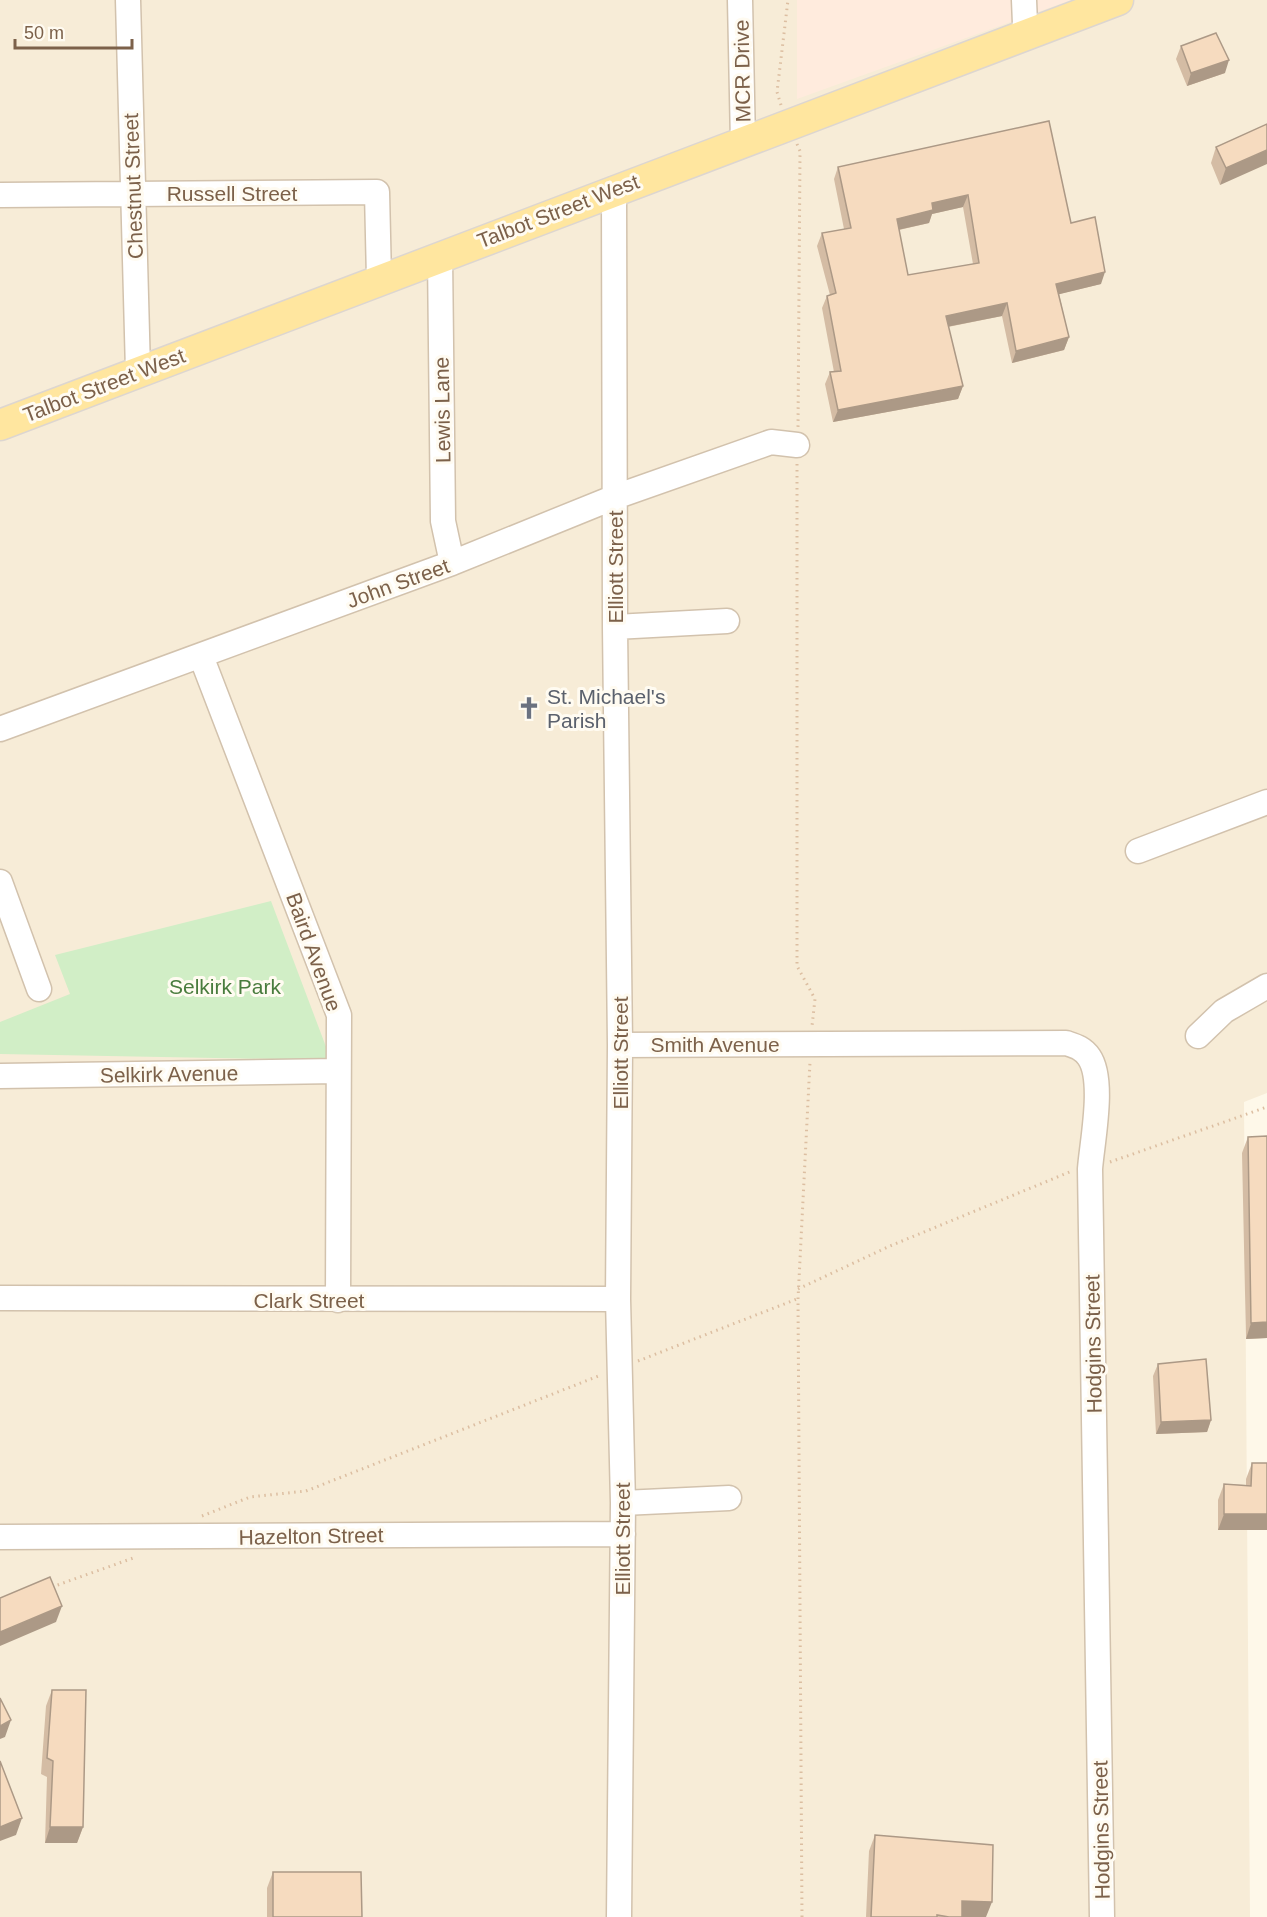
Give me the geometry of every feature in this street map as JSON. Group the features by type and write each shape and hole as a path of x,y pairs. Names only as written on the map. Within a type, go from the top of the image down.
{"main road":[{"name":"Talbot Street West","path":"0,425 614,189 789,127 1118,0"}],"street":[{"name":"Chestnut Street","path":"128,0 138,371"},
{"name":"MCR Drive","path":"740,0 743,143"},
{"path":"1022,37 1025,24 1024,0"},
{"name":"Elliott Street","path":"614,189 615,627 620,1045 618,1299 623,1503 619,1917"},
{"name":"Russell Street","path":"0,195 377,192 379,279"},
{"name":"Lewis Lane","path":"440,256 443,521 452,563"},
{"name":"John Street","path":"0,729 452,563 615,497 771,442 796,445"},
{"path":"615,627 727,621"},
{"name":"Baird Avenue","path":"201,656 339,1016 338,1300"},
{"path":"1138,850 1267,802"},
{"path":"0,882 39,989"},
{"path":"1198,1036 1224,1011 1267,986"},
{"name":"Hodgins Street","path":"811,1044 1066,1043 1081,1048 1091,1059 1097,1097 1090,1169 1102,1917"},
{"name":"Smith Avenue","path":"620,1045 811,1044"},
{"name":"Selkirk Avenue","path":"0,1076 338,1071"},
{"name":"Clark Street","path":"0,1298 618,1299"},
{"path":"623,1503 729,1498"},
{"name":"Hazelton Street","path":"0,1537 623,1534"}],"path":[{"path":"788,0 777,92 800,151 800,398 796,445 797,966 815,999 798,1289 801,1917"},
{"path":"798,1289 890,1246 1075,1170 1090,1169 1267,1107"},
{"path":"200,1516 250,1497 306,1491 798,1299"},
{"path":"42,1591 139,1556"}],"shaded area":[{"path":"0,0 1267,0 1267,1093 1244,1102 1250,1917 0,1917"},
{"path":"797,0 1071,0 797,99"}],"green space":[{"name":"Selkirk Park","path":"271,901 331,1060 0,1054 0,1022 70,994 55,955"}],"building":[{"path":"1216,33 1229,60 1191,73 1181,46"},
{"path":"1049,121 1071,223 1095,217 1105,272 1056,284 1069,337 1016,351 1007,303 946,316 963,386 838,410 830,372 841,371 827,296 836,293 822,233 851,228 838,167","holes":["968,195 979,263 908,275 897,219 933,210 932,203"]},
{"path":"1267,124 1267,150 1226,168 1216,147"},
{"path":"1267,1136 1267,1322 1251,1323 1248,1137"},
{"path":"1206,1359 1211,1420 1161,1422 1158,1364"},
{"path":"1252,1463 1267,1463 1267,1514 1224,1514 1224,1484 1251,1486"},
{"path":"50,1577 62,1606 0,1632 0,1598"},
{"path":"52,1690 86,1690 83,1827 50,1827 53,1761 47,1758"},
{"path":"0,1698 11,1720 0,1726"},
{"path":"0,1761 22,1818 0,1827"},
{"path":"875,1835 993,1845 992,1902 962,1901 962,1917 937,1915 937,1917 871,1917"},
{"path":"273,1872 361,1872 362,1917 273,1917"}],"place":[{"name":"St. Michael's Parish","path":"529,708"}]}
